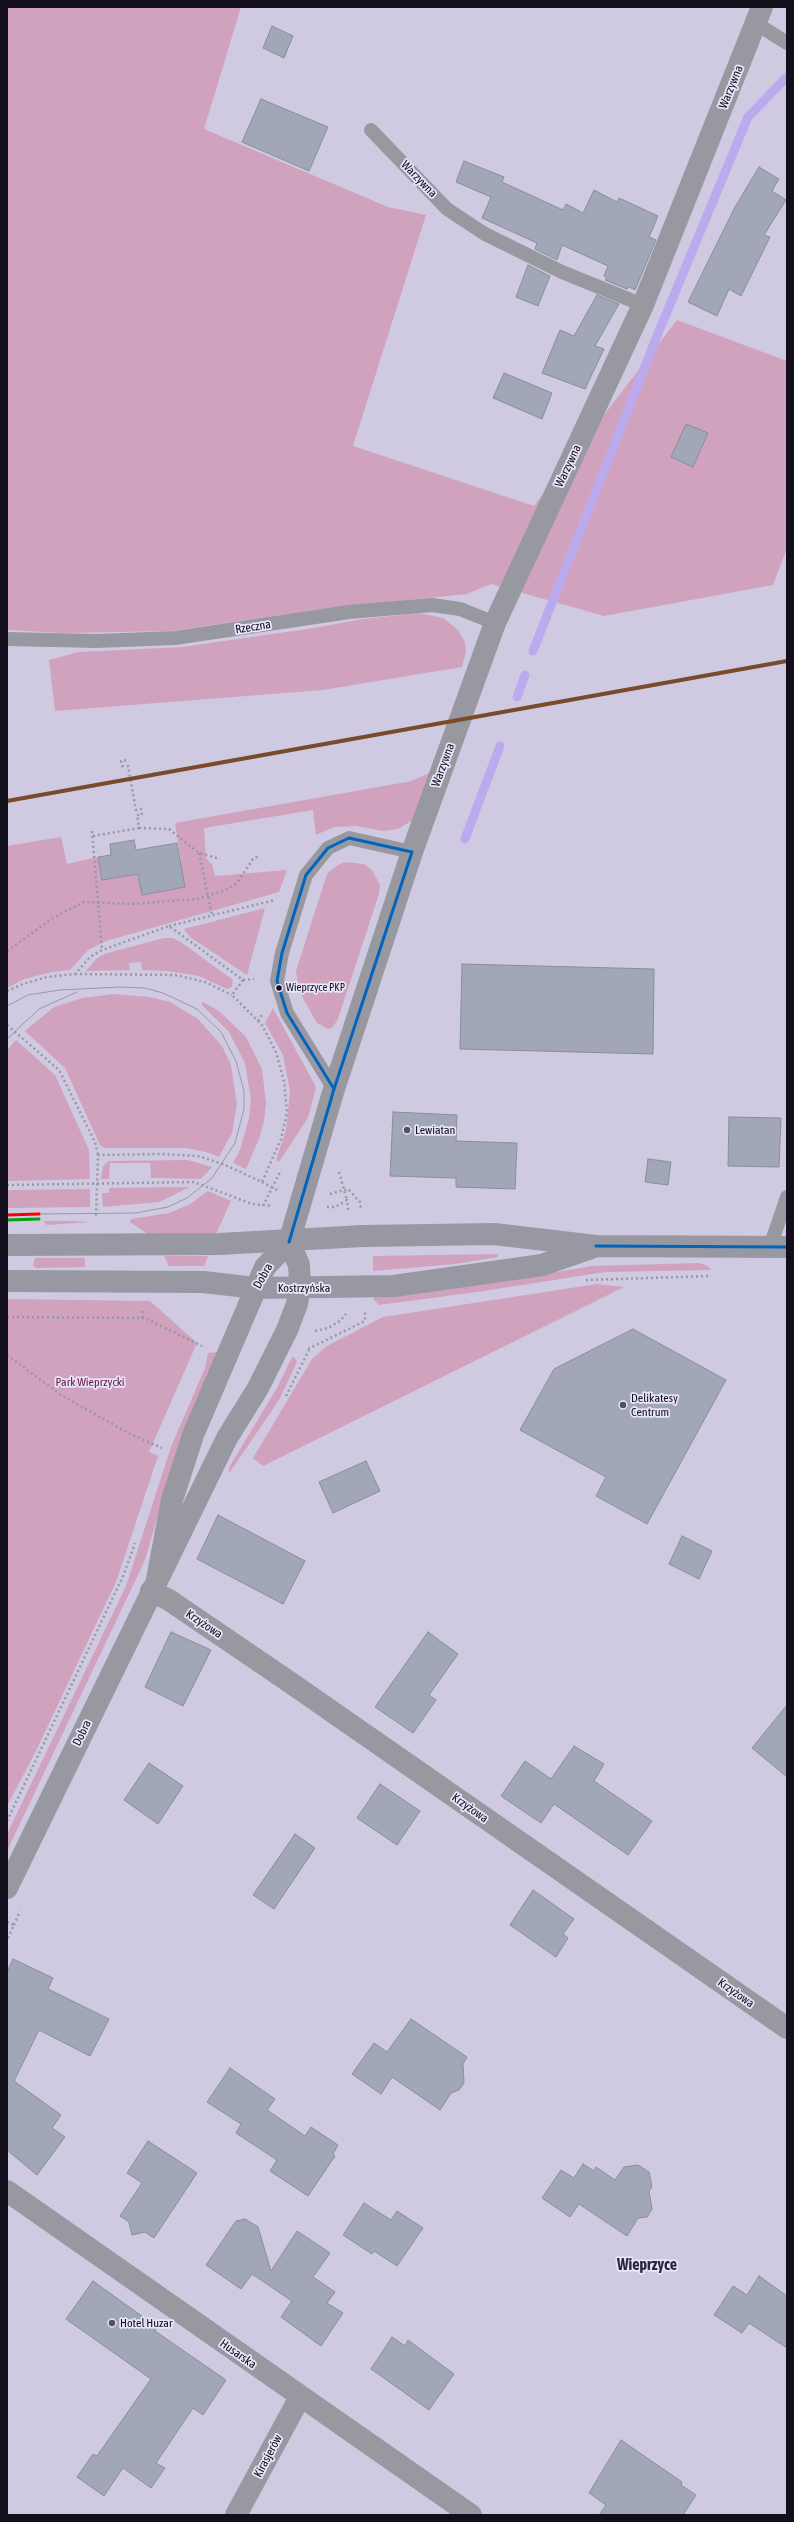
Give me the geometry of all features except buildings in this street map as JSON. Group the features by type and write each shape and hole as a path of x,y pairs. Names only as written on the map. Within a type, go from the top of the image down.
{"main road":[{"name":"Kostrzyńska","path":"7,1245 289,1242 363,1236 494,1234 596,1246 778,1247"},
{"name":"Kostrzyńska","path":"7,1281 202,1282 256,1288 394,1286 465,1278 542,1265 596,1246"}],"street":[{"name":"Warzywna","path":"289,1242 334,1089 412,852 494,623 643,306 759,16"},
{"name":"Dobra","path":"7,1888 226,1438 258,1388 279,1348 297,1304 299,1288 299,1265 289,1242 265,1267 193,1435 172,1500 154,1585"},
{"name":"Krzyżowa","path":"154,1585 169,1600 787,2028"},
{"name":"Husarska","path":"7,2191 471,2515"},
{"name":"Kirasjerów","path":"236,2515 300,2397"}],"lane":[{"name":"Warzywna","path":"759,16 787,43"},
{"name":"Warzywna","path":"371,130 448,209 485,234 562,272 643,306"},
{"name":"Rzeczna","path":"7,639 96,642 175,638 349,612 432,605 460,609 494,623"},
{"path":"334,1089 287,1013 278,981 282,953 306,875 328,848 349,838 412,852"},
{"path":"778,1247 787,1197"}],"path":[{"path":"126,758 127,760 121,760 122,766 128,766 136,810 141,809 142,815 137,815 139,828"},
{"path":"93,836 139,828 169,829 199,853 220,859"},
{"path":"92,831 102,950"},
{"path":"199,853 212,915"},
{"path":"7,951 53,918 84,902 131,904 197,899 223,892 238,882 253,859 260,855"},
{"path":"75,974 90,957 102,950 169,926 278,899"},
{"path":"169,926 243,980 232,995"},
{"path":"7,991 23,984 47,977 75,974 175,975 205,982 232,995 262,1025 276,1052 284,1081 287,1112 281,1139 262,1182"},
{"path":"7,1025 59,1070 95,1142 98,1155 96,1223"},
{"path":"98,1155 162,1154 198,1156 223,1164 278,1190"},
{"path":"7,1185 194,1182 252,1204 279,1206"},
{"path":"328,1195 348,1188 360,1202 362,1214"},
{"path":"335,1207 347,1200 348,1213"},
{"path":"581,1281 596,1278 718,1275"},
{"path":"303,1349 310,1349 365,1321 365,1307"},
{"path":"309,1331 328,1328 340,1321 347,1312 352,1315"},
{"path":"359,1314 371,1312"},
{"path":"7,1317 145,1318 205,1347 203,1354"},
{"path":"7,1355 61,1395 130,1434 166,1450"},
{"path":"7,1821 124,1574 136,1538"},
{"path":"7,1922 14,1926 7,1940"}],"green space":[{"path":"7,7 241,7 204,129 388,207 426,215 353,446 534,506 677,320 787,361 787,548 773,585 604,616 491,584 467,594 322,609 170,631 64,633 7,630"},
{"path":"419,613 443,618 458,630 465,643 466,652 462,667 323,690 55,711 49,660 78,652 182,647 314,628 363,619"},
{"path":"433,771 413,820 398,829 383,831 356,826 334,827 316,835 313,810 204,828 206,858 212,864 215,876 287,870 279,892 106,941 88,950 70,970 52,972 24,979 7,988 7,846 61,837 67,864 98,857 102,880 138,874 143,895 185,887 175,823 412,781"},
{"path":"345,862 364,864 372,870 380,885 379,894 338,1019 332,1028 328,1029 317,1023 300,993 296,971 327,874 336,866"},
{"path":"265,908 247,975 190,937 184,929"},
{"path":"164,938 173,938 181,942 233,980 232,987 227,989 199,976 167,971 142,970 141,962 129,963 130,970 86,971 96,959 104,954"},
{"path":"114,994 149,997 170,1002 198,1019 222,1046 231,1065 237,1104 232,1133 219,1157 210,1153 186,1148 105,1148 100,1145 65,1068 25,1031 54,1007 82,998"},
{"path":"203,1002 219,1011 246,1037 262,1069 266,1103 264,1121 259,1139 246,1169 233,1163 240,1150 249,1118 251,1100 245,1063 229,1032 201,1004"},
{"path":"273,1008 316,1087 308,1118 279,1162 276,1160 286,1130 290,1091 283,1055 265,1023"},
{"path":"16,1040 55,1075 89,1150 90,1179 7,1181 7,1050"},
{"path":"188,1160 212,1167 201,1179 151,1178 150,1163 110,1163 109,1179 101,1179 103,1166 109,1161"},
{"path":"190,1187 159,1202 103,1207 102,1193 109,1193 109,1188"},
{"path":"90,1189 90,1207 7,1208 7,1190"},
{"path":"208,1191 231,1201 216,1234 149,1235 130,1222 131,1219 169,1213 190,1204"},
{"path":"43,1221 68,1221 91,1222 47,1225"},
{"path":"498,1254 498,1257 455,1264 373,1271 373,1256"},
{"path":"164,1256 208,1256 204,1266 169,1266"},
{"path":"35,1258 85,1258 85,1267 37,1268 33,1266"},
{"path":"699,1263 708,1266 711,1270 605,1272 477,1292 379,1305 374,1300 374,1295 539,1275 592,1266"},
{"path":"597,1284 624,1287 263,1466 253,1458 312,1359 327,1346 383,1317"},
{"name":"Park Wieprzycki","path":"7,1299 150,1301 197,1343 149,1452 158,1456 116,1582 36,1751 7,1806"},
{"path":"219,1352 170,1474 145,1560 7,1851 7,1834 126,1586 171,1447 205,1368 208,1353"},
{"path":"292,1357 295,1358 297,1362 279,1400 230,1472 228,1471 277,1388"}],"waterway":[{"path":"533,651 657,336 748,117 787,77"},
{"path":"517,697 525,675"},
{"path":"465,839 500,746"}],"tram line":[{"path":"7,1006 28,995 60,990 120,987 145,988 163,993 197,1009 221,1032 236,1061 244,1091 244,1109 235,1143 212,1178 187,1198 168,1207 136,1213 39,1214"},
{"path":"7,1039 39,1009 77,992"}],"transit line":[{"path":"7,801 787,661"},
{"path":"349,838 412,852 334,1089 287,1013 277,981 282,953 306,875 328,848 349,838"},
{"path":"289,1242 334,1089"},
{"path":"7,1215 39,1214"},
{"path":"7,1220 39,1219"},
{"path":"596,1246 787,1247"}],"place":[{"name":"Wieprzyce PKP","path":"279,988"},
{"name":"Lewiatan","path":"407,1130"},
{"name":"Delikatesy Centrum","path":"623,1405"},
{"name":"Hotel Huzar","path":"112,2323"}],"district":[{"name":"Wieprzyce","path":"647,2265"}]}
